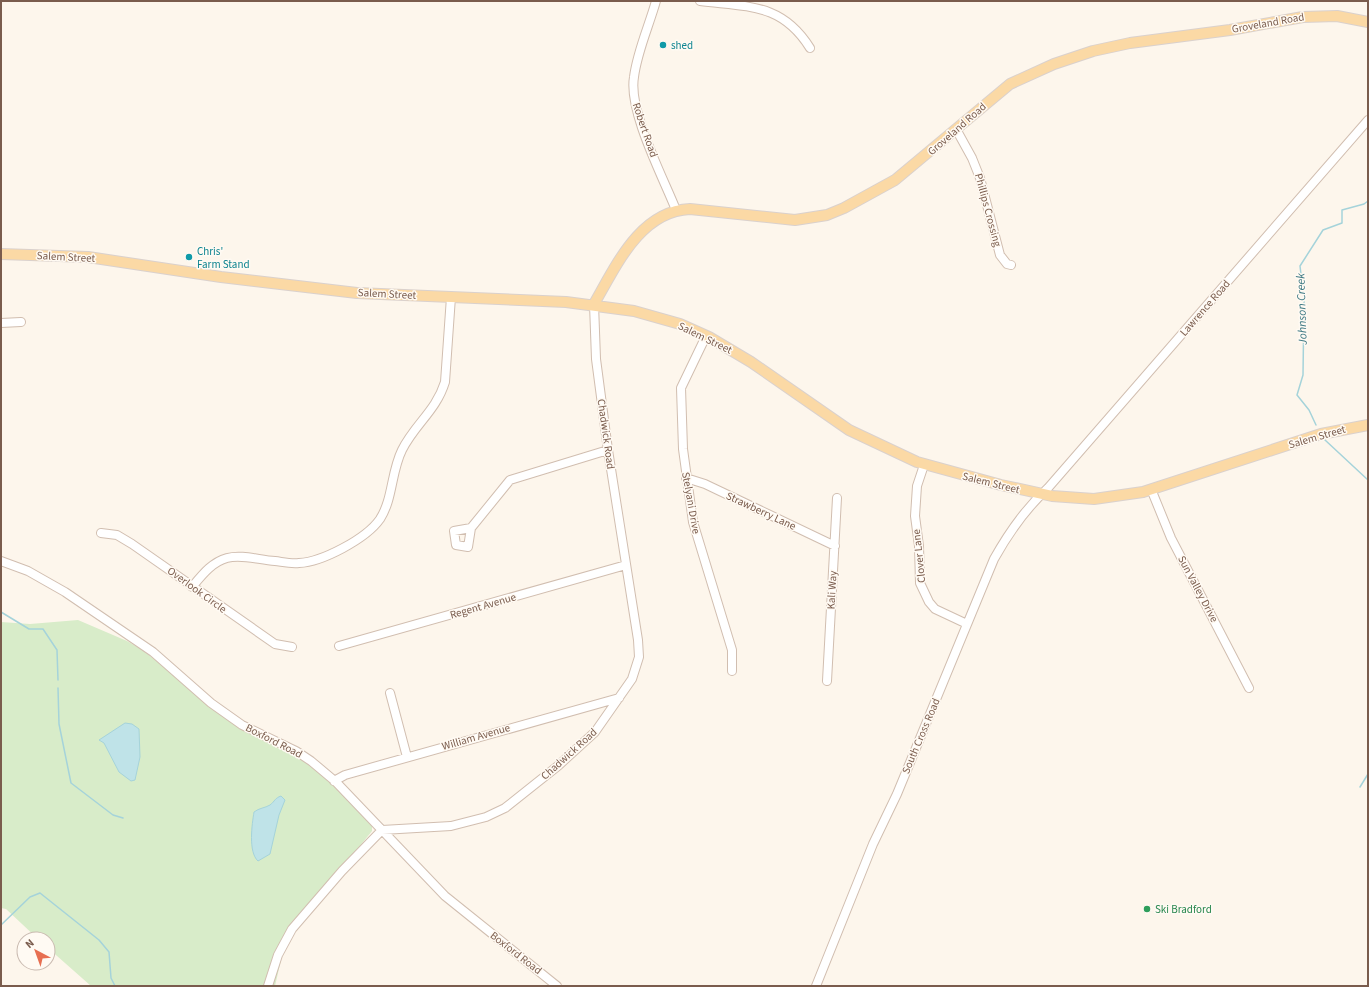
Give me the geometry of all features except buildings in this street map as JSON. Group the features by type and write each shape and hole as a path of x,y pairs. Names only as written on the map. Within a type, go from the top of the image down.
{"main road":[{"name":"Groveland Road","path":"594,304 634,239 660,217 676,210 711,210 796,220 827,215 844,208 895,180 1015,81 1054,64 1093,51 1130,43 1230,30 1303,17 1337,16 1368,22"},
{"name":"Salem Street","path":"1,254 88,257 357,293 594,304 634,311 680,324 706,336 757,366 849,430 924,465 1041,495 1094,499 1124,496 1151,489 1321,434 1368,425"}],"street":[{"name":"Robert Road","path":"656,1 636,68 634,77 634,94 639,119 676,210"},
{"path":"700,1 758,8 771,12 789,22 801,34 810,48"},
{"name":"Lawrence Road","path":"1041,495 1368,120"},
{"name":"Phillips Crossing","path":"956,129 972,158 980,178 1000,256 1007,264 1011,265"},
{"path":"192,587 205,571 225,558 241,557 300,563 353,543 372,528 385,510 395,466 401,451 415,429 435,406 445,382 451,297"},
{"name":"Chadwick Road","path":"382,830 451,826 486,817 498,812 584,743 601,725 632,679 639,657 638,640 608,450 595,348 594,304"},
{"path":"1,323 21,322"},
{"name":"Stelyani Drive","path":"706,336 681,388 681,418 686,478 694,529 732,650 732,670"},
{"path":"471,528 510,480 608,450"},
{"name":"Clover Lane","path":"924,465 917,486 915,516 919,546 920,583 929,602 935,609 967,624"},
{"name":"Strawberry Lane","path":"686,478 705,484 835,546"},
{"name":"Sun Valley Drive","path":"1151,489 1171,538 1249,688"},
{"name":"South Cross Road","path":"816,986 873,844 897,794 994,559 1002,545 1041,495"},
{"name":"Kali Way","path":"827,681 837,498"},
{"name":"Overlook Circle","path":"101,533 117,535 275,644 292,647"},
{"name":"Boxford Road","path":"1,561 28,571 65,592 153,652 211,703 242,725 296,750 334,781 444,896 557,986"},
{"name":"Regent Avenue","path":"339,646 626,565"},
{"path":"390,693 407,757"},
{"name":"William Avenue","path":"334,781 345,775 619,698"},
{"path":"268,986 278,955 292,929 342,871 382,830"}],"green space":[{"path":"78,620 127,641 144,651 207,702 297,755 335,785 372,824 372,831 278,947 281,960 275,986 91,986 56,955 56,931 29,931 6,909 1,908 1,622 30,624"}],"water":[{"path":"125,723 132,724 139,729 140,757 135,780 131,781 119,772 104,743 99,740"},
{"path":"281,796 285,800 279,815 270,854 258,861 255,857 252,845 254,812 270,805"}],"waterway":[{"name":"Johnson Creek","path":"1316,425 1309,410 1297,395 1303,375 1304,300 1300,266 1323,230 1342,223 1342,210 1364,204 1368,201"},
{"path":"1325,440 1368,480"},
{"path":"1,612 29,629 43,629 57,650 58,680"},
{"path":"58,688 59,724 71,783 113,815 123,818"},
{"path":"1360,787 1368,774"},
{"path":"1,925 30,897 40,893 99,940 109,952 111,978 115,986"}],"place":[{"name":"shed","path":"663,45"},
{"name":"Chris' Farm Stand","path":"189,257"},
{"name":"Ski Bradford","path":"1147,909"}]}
